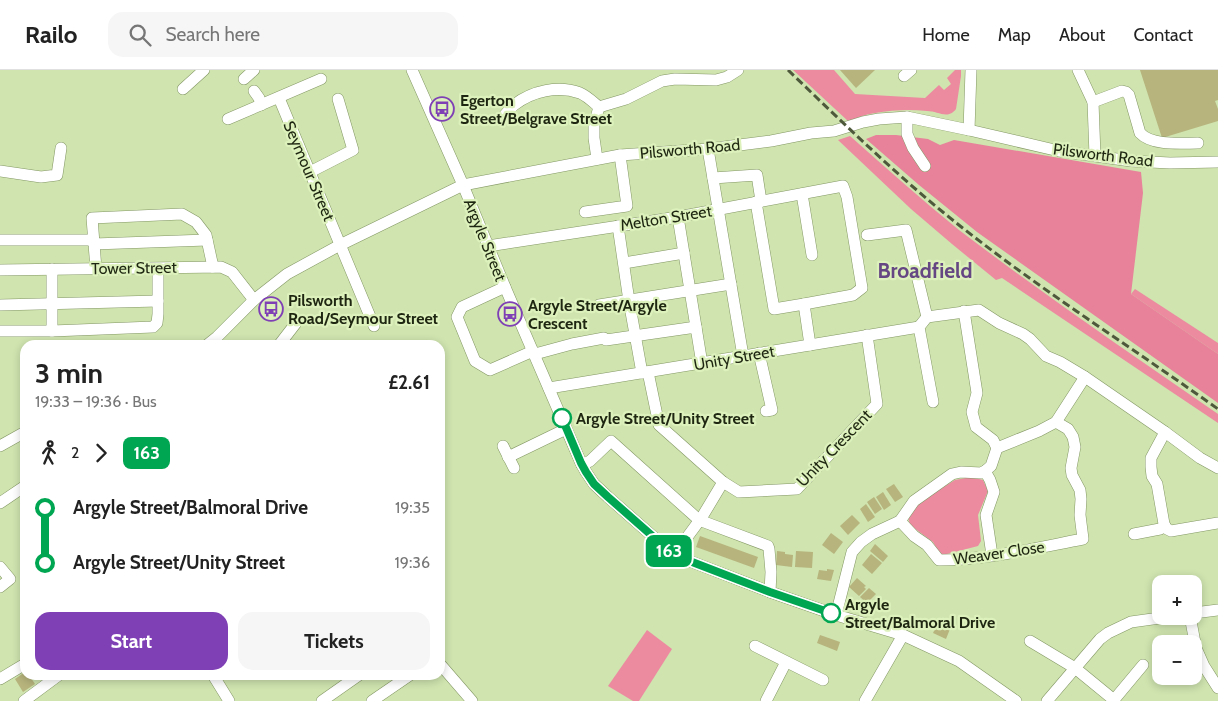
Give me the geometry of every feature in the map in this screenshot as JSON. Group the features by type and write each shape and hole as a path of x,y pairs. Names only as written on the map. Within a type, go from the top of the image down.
{"street":[{"path":"183,89 204,70"},
{"path":"244,79 254,70"},
{"name":"Argyle Street","path":"412,70 463,185 566,429 586,472 594,484 674,555 770,592 903,635 959,661 1016,701"},
{"path":"599,107 626,98 662,81 675,79 716,80 727,77 738,70"},
{"path":"969,130 971,70"},
{"path":"1078,70 1092,102 1095,156"},
{"path":"228,119 321,79"},
{"path":"254,90 260,98 261,105"},
{"path":"503,117 513,106 527,97 550,90 565,90 581,94 599,107"},
{"path":"1092,102 1122,91 1126,92 1129,95 1140,133 1148,140 1168,143 1198,143"},
{"name":"Seymour Street","path":"278,98 374,326"},
{"path":"310,172 353,150 338,99"},
{"path":"596,159 594,125 599,107"},
{"path":"907,118 907,134 924,166"},
{"name":"Pilsworth Road","path":"213,340 254,300 287,274 340,245 463,185 596,159 620,155 708,149 771,141 811,133 834,131 879,119 907,118 1059,151 1131,161 1170,163 1218,162"},
{"path":"0,171 41,177 58,175 61,148"},
{"path":"708,149 743,356"},
{"path":"585,212 627,206 620,155"},
{"path":"713,178 757,175 774,309 804,304 810,345"},
{"name":"Melton Street","path":"488,246 678,217 843,186 847,197 862,288 852,295 804,304"},
{"path":"802,194 812,255"},
{"path":"96,269 92,218 182,214 196,222 206,235 213,267"},
{"path":"678,217 702,364"},
{"name":"Unity Crescent","path":"618,226 636,336 659,425 723,482 739,492 798,489 877,404 867,335"},
{"path":"867,236 906,230 927,317"},
{"path":"0,240 94,242 207,240"},
{"path":"624,263 684,253"},
{"name":"Tower Street","path":"0,270 221,267 232,272 254,300"},
{"path":"52,269 52,331"},
{"path":"0,331 153,327 157,323 158,269"},
{"path":"599,305 731,284"},
{"path":"505,287 462,307 457,317 475,361 490,370 534,353 572,344 604,338 606,340 696,327"},
{"path":"0,305 158,301"},
{"path":"933,402 920,327 927,317 979,310 999,323 1024,334 1046,356 1085,376 1200,458 1218,468"},
{"path":"836,614 852,552 861,542 872,534 900,521 914,501 952,474 961,472 981,473 991,466 997,448 993,440 976,427 972,412 977,394 964,312"},
{"path":"283,340 296,323"},
{"name":"Unity Street","path":"549,388 920,327"},
{"path":"759,353 772,410 766,411"},
{"path":"997,448 1039,432 1056,422 1085,376"},
{"name":"Weaver Close","path":"900,521 914,536 927,545 939,560 992,556 1083,539 1080,490 1072,475 1071,468 1075,447 1073,437 1068,430 1056,422"},
{"path":"508,457 566,429"},
{"path":"1165,432 1151,458 1152,476 1157,484 1165,526 1171,531 1218,523"},
{"path":"0,446 20,435"},
{"path":"582,464 590,460 611,441 699,520 768,546 771,572 770,592"},
{"path":"503,446 514,468"},
{"path":"985,471 994,492 986,515 992,556"},
{"path":"674,555 723,482"},
{"path":"0,503 20,489"},
{"path":"1134,534 1160,529 1165,526"},
{"path":"0,567 10,580 0,587"},
{"path":"1202,612 1218,610"},
{"path":"1047,701 1100,639 1131,622 1152,619"},
{"path":"1192,625 1196,648 1204,666 1218,688"},
{"path":"865,701 903,635"},
{"path":"1030,641 1075,668 1114,700 1143,664"},
{"path":"755,646 823,680"},
{"path":"766,701 786,662"},
{"path":"0,680 20,667"},
{"path":"445,670 472,701"},
{"path":"24,701 52,680"},
{"path":"216,680 229,701"},
{"path":"322,701 352,680"},
{"path":"372,701 403,680"}],"shaded area":[{"path":"793,70 834,70 855,94 925,98 939,85 944,90 951,84 947,78 955,70 961,70 961,76 956,109 950,114 908,110 868,114 848,121"},
{"path":"876,135 896,135 928,139 940,145 954,140 1141,172 1143,193 1131,294 1218,354 1218,403 977,232 866,139"},
{"path":"850,136 959,230 1055,301 1218,414 1218,423 1002,278 996,280 911,209 838,140"},
{"path":"1135,289 1218,343 1218,354 1131,294"},
{"path":"971,477 983,480 988,491 978,515 981,541 978,546 943,555 938,551 933,542 910,525 908,517 916,504 955,480"},
{"path":"647,630 672,649 639,701 633,701 608,686"}],"building":[{"path":"840,70 875,70 856,88"},
{"path":"1140,70 1218,70 1218,100 1215,101 1218,109 1218,121 1162,138"},
{"path":"894,484 903,497 895,502 886,489"},
{"path":"883,492 891,505 884,510 876,497"},
{"path":"874,497 882,509 875,514 867,502"},
{"path":"866,504 875,517 868,522 860,509"},
{"path":"852,515 860,523 848,535 840,526"},
{"path":"831,533 843,542 834,554 822,545"},
{"path":"700,536 758,557 754,568 696,547"},
{"path":"875,544 888,556 883,562 870,551"},
{"path":"777,551 793,555 792,567 776,565"},
{"path":"796,551 813,552 812,568 795,567"},
{"path":"871,554 882,563 872,574 862,565"},
{"path":"827,569 834,570 831,581 817,579 819,570 827,571"},
{"path":"857,578 866,586 864,587 866,589 859,596 849,587"},
{"path":"869,588 876,594 867,603 860,597"},
{"path":"938,623 950,629 946,639 933,633"},
{"path":"820,635 840,642 837,651 817,643"},
{"path":"20,676 20,680 32,680 35,684 23,692 15,679"}],"railway":[{"path":"788,70 864,143 944,213 1045,289 1218,409"}],"bus line":[{"name":"163","path":"562,418 581,463 594,484 674,555 831,613"}],"place":[{"name":"Egerton Street/Belgrave Street","path":"442,109"},
{"name":"Pilsworth Road/Seymour Street","path":"271,309"},
{"name":"Argyle Street/Argyle Crescent","path":"510,314"},
{"name":"Argyle Street/Unity Street","path":"562,418"},
{"name":"Argyle Street/Balmoral Drive","path":"831,613"}],"district":[{"name":"Broadfield","path":"925,270"}]}
